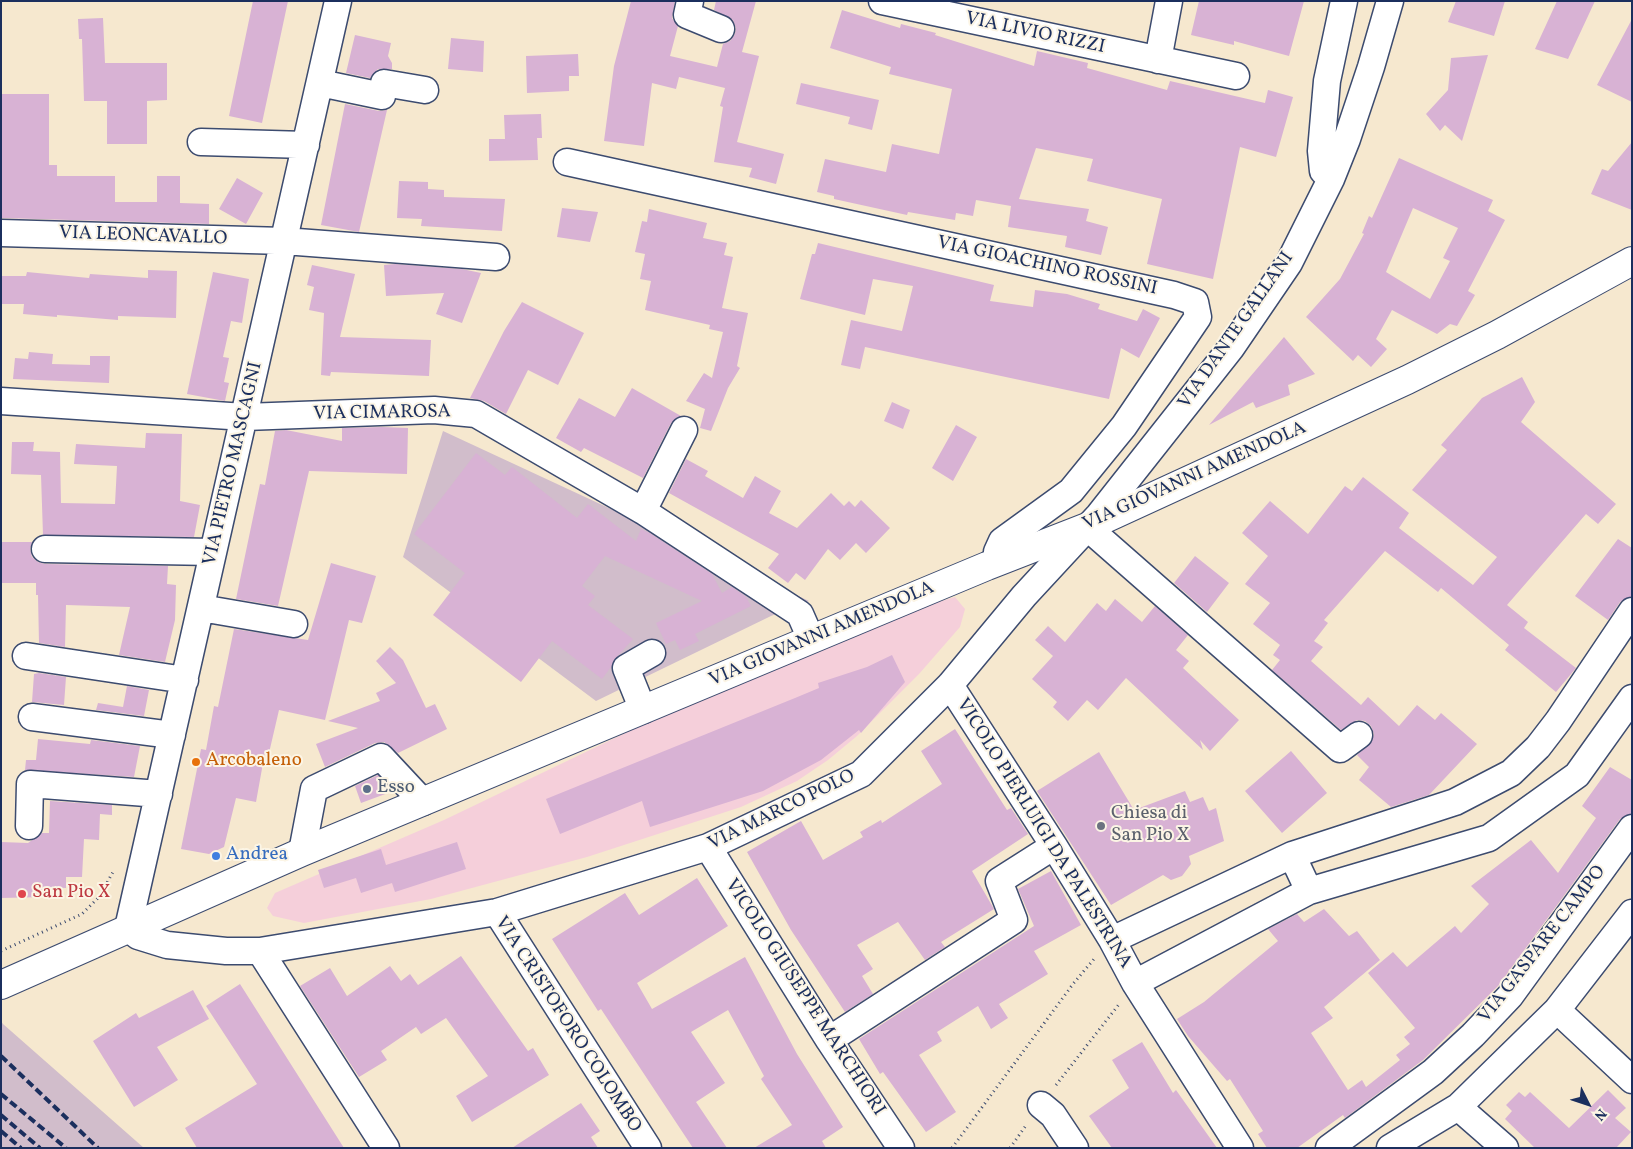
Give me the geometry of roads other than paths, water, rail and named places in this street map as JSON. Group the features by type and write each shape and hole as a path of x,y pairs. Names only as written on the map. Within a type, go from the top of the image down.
{"main road":[{"name":"VIA GIOVANNI AMENDOLA","path":"1,985 302,852 1000,560 1087,527 1407,380 1498,335 1632,261"}],"street":[{"name":"VIA PIETRO MASCAGNI","path":"128,928 338,1"},
{"path":"690,1 687,16 721,29"},
{"name":"VIA LIVIO RIZZI","path":"882,1 1236,76"},
{"path":"1158,60 1169,1"},
{"path":"1331,179 1324,170 1321,150 1327,81 1344,1"},
{"name":"VIA DANTE GALLANI","path":"1087,527 1099,515 1231,348 1289,263 1331,179 1371,67 1390,1"},
{"path":"320,83 382,96 384,83 425,90"},
{"path":"201,142 306,145"},
{"name":"VIA GIOACHINO ROSSINI","path":"567,162 1174,294 1196,302 1198,317 1124,426 1071,491 1002,541 998,552 1000,560"},
{"name":"VIA LEONCAVALLO","path":"1,234 284,241 496,257"},
{"name":"VIA CIMAROSA","path":"1,401 245,417 434,410 476,414 643,511 800,614 811,639"},
{"path":"643,511 684,430"},
{"path":"1087,527 1340,749 1359,735"},
{"name":"VIA MARCO POLO","path":"497,912 708,847 861,774 950,685 1024,596 1087,527"},
{"path":"45,549 213,552"},
{"path":"201,608 294,624"},
{"path":"1112,940 1292,855 1455,802 1511,773 1538,747 1558,721 1632,611"},
{"path":"643,710 626,668 652,653"},
{"path":"26,656 185,680"},
{"name":"VICOLO PIERLUIGI DA PALESTRINA","path":"950,685 1054,846 1240,1148"},
{"path":"1138,985 1309,890 1489,838 1577,775 1632,698"},
{"path":"32,718 172,735"},
{"path":"302,852 314,789 381,757 424,802"},
{"path":"29,826 30,784 159,794"},
{"name":"VIA GASPARE CAMPO","path":"1329,1148 1433,1072 1473,1035 1510,996 1632,828"},
{"path":"828,1040 1014,920 999,881 1054,846"},
{"name":"VICOLO GIUSEPPE MARCHIORI","path":"708,847 828,1040 901,1148"},
{"path":"1292,855 1309,890"},
{"name":"VIA CRISTOFORO COLOMBO","path":"128,928 138,936 167,945 226,951 260,951 497,912 648,1148"},
{"path":"1390,1148 1458,1107 1557,1010 1632,913"},
{"path":"260,951 386,1148"},
{"path":"1557,1010 1632,1080"},
{"path":"1041,1105 1053,1115 1075,1148"},
{"path":"1458,1107 1505,1148"}],"railway":[{"path":"1,1056 98,1148"},
{"path":"1,1094 66,1148"},
{"path":"1,1115 40,1148"},
{"path":"1,1131 21,1148"}],"place":[{"name":"Arcobaleno","path":"196,762"},
{"name":"Esso","path":"367,789"},
{"name":"Chiesa di San Pio X","path":"1101,826"},
{"name":"Andrea","path":"216,856"},
{"name":"San Pio X","path":"22,894"}]}
